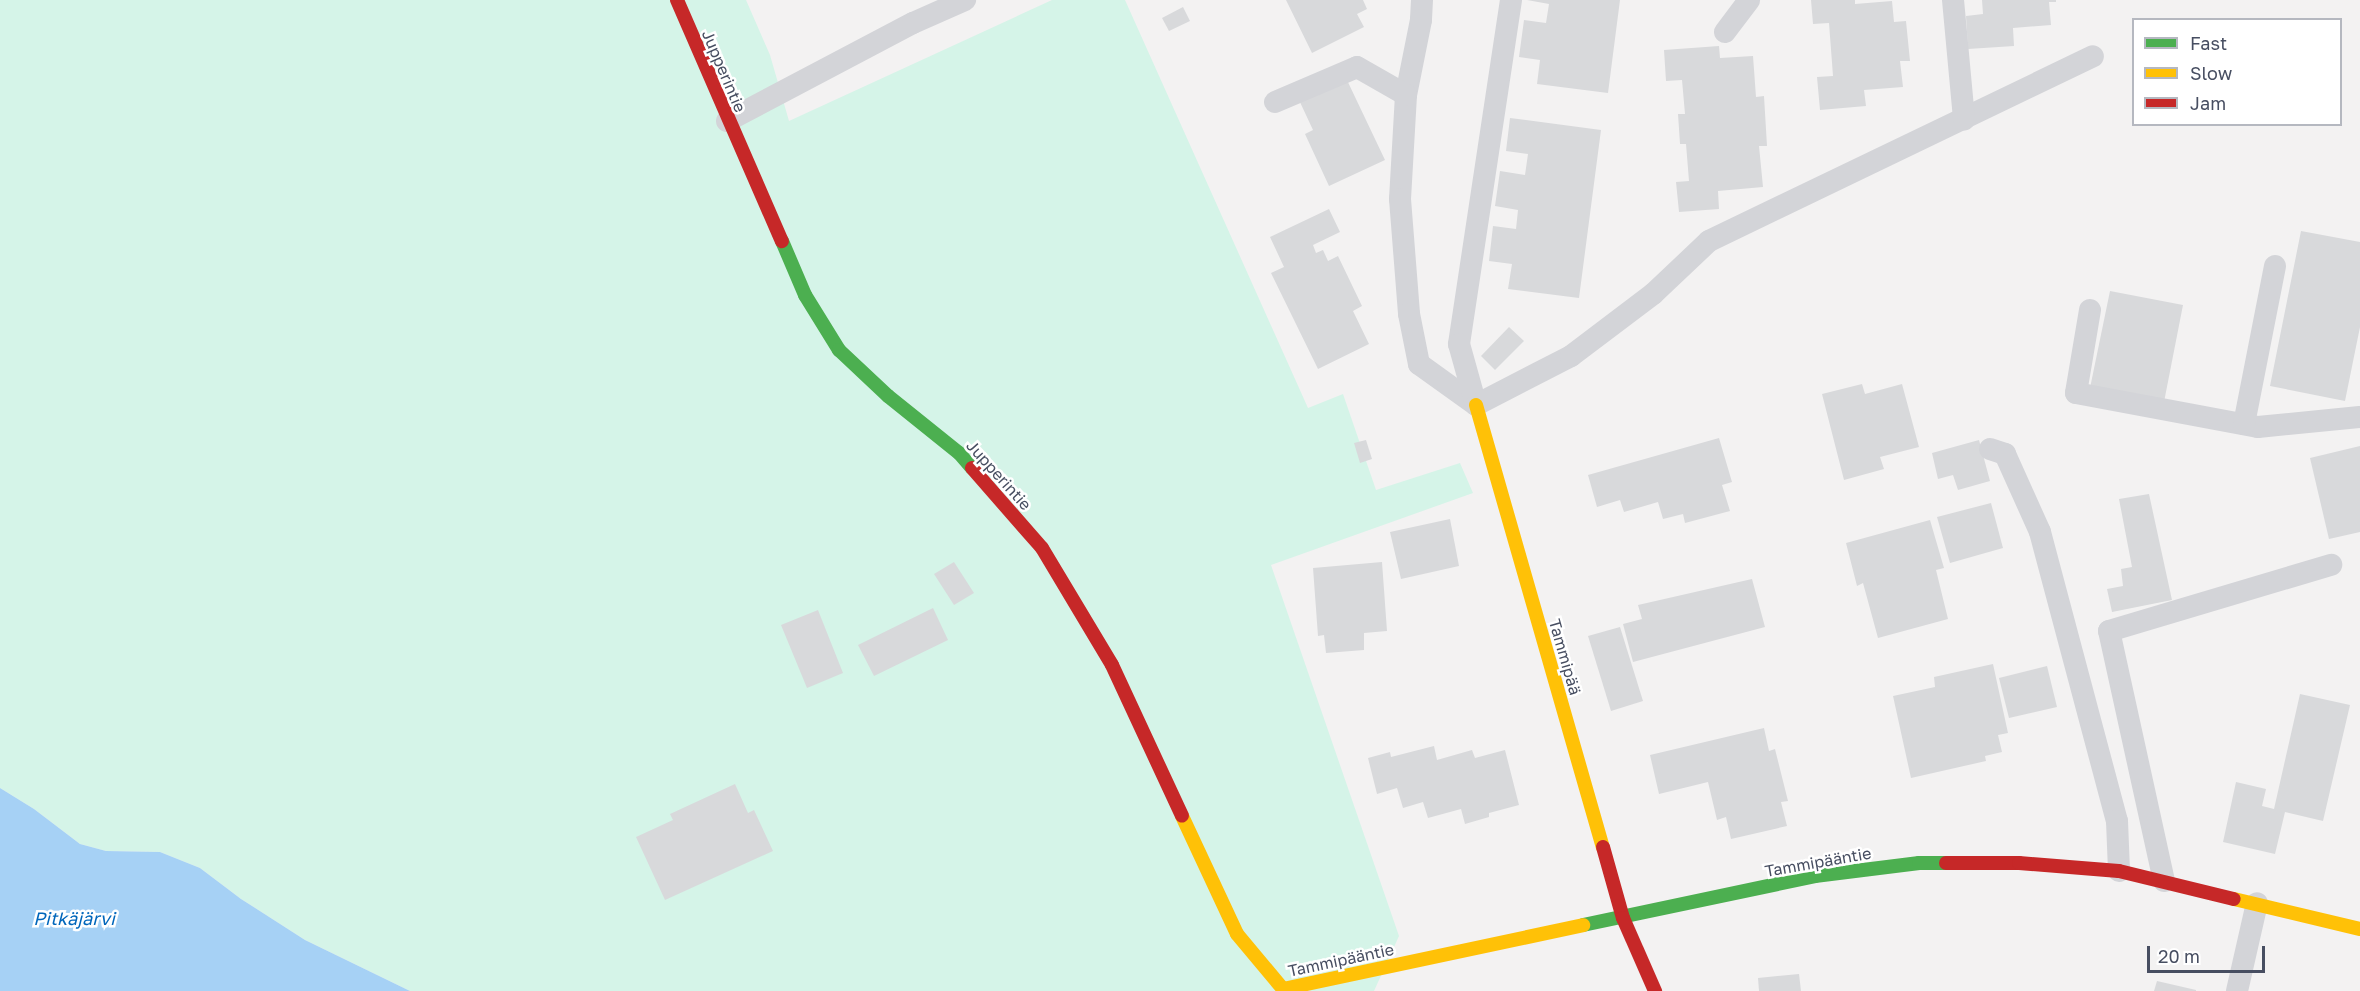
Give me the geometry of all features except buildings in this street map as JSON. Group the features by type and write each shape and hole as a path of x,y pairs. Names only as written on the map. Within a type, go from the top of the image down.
{"street":[{"name":"Jupperintie","path":"677,0 727,121 805,295 839,350 888,396 959,453 1042,548 1112,665 1237,934 1283,989"},
{"name":"Tammipää","path":"1476,405 1623,918 1655,991"},
{"name":"Tammipääntie","path":"1283,989 1815,876 1919,863 2019,863 2119,871 2360,929"}],"lane":[{"path":"727,121 913,23 965,0"},
{"path":"1422,0 1421,20 1406,95 1400,200 1408,314 1419,364 1476,405"},
{"path":"1476,405 1459,344 1512,0"},
{"path":"1725,32 1749,0"},
{"path":"1953,0 1964,119"},
{"path":"1476,405 1571,356 1653,294 1709,241 2093,56"},
{"path":"1275,102 1357,67 1406,95"},
{"path":"2244,424 2275,266"},
{"path":"2090,310 2076,393 2258,427 2336,417 2360,417"},
{"path":"1989,449 2005,454 2040,532 2117,821 2119,871"},
{"path":"2164,881 2109,631 2331,565"},
{"path":"2237,991 2257,903"}],"green space":[{"path":"0,0 746,0 770,55 789,121 1052,0 1125,0 1308,408 1343,394 1376,490 1460,463 1473,493 1271,565 1399,936 1374,991 410,991 305,940 241,899 200,868 160,852 106,851 80,844 34,809 0,788"}],"water":[{"name":"Pitkäjärvi","path":"0,788 34,809 80,844 106,851 160,852 200,868 241,899 305,940 410,991 0,991"}],"traffic: fast":[{"path":"782,241 805,295 839,350 888,396 959,453 972,468"},
{"path":"1583,925 1815,876 1919,863 1946,863"}],"traffic: slow":[{"path":"1476,405 1603,847"},
{"path":"1182,816 1237,934 1283,989 1583,925"},
{"path":"2234,899 2360,929"}],"traffic: jam":[{"path":"677,0 782,241"},
{"path":"972,468 1042,548 1112,665 1182,816"},
{"path":"1603,847 1623,918 1655,991"},
{"path":"1946,863 2019,863 2119,871 2234,899"}]}
